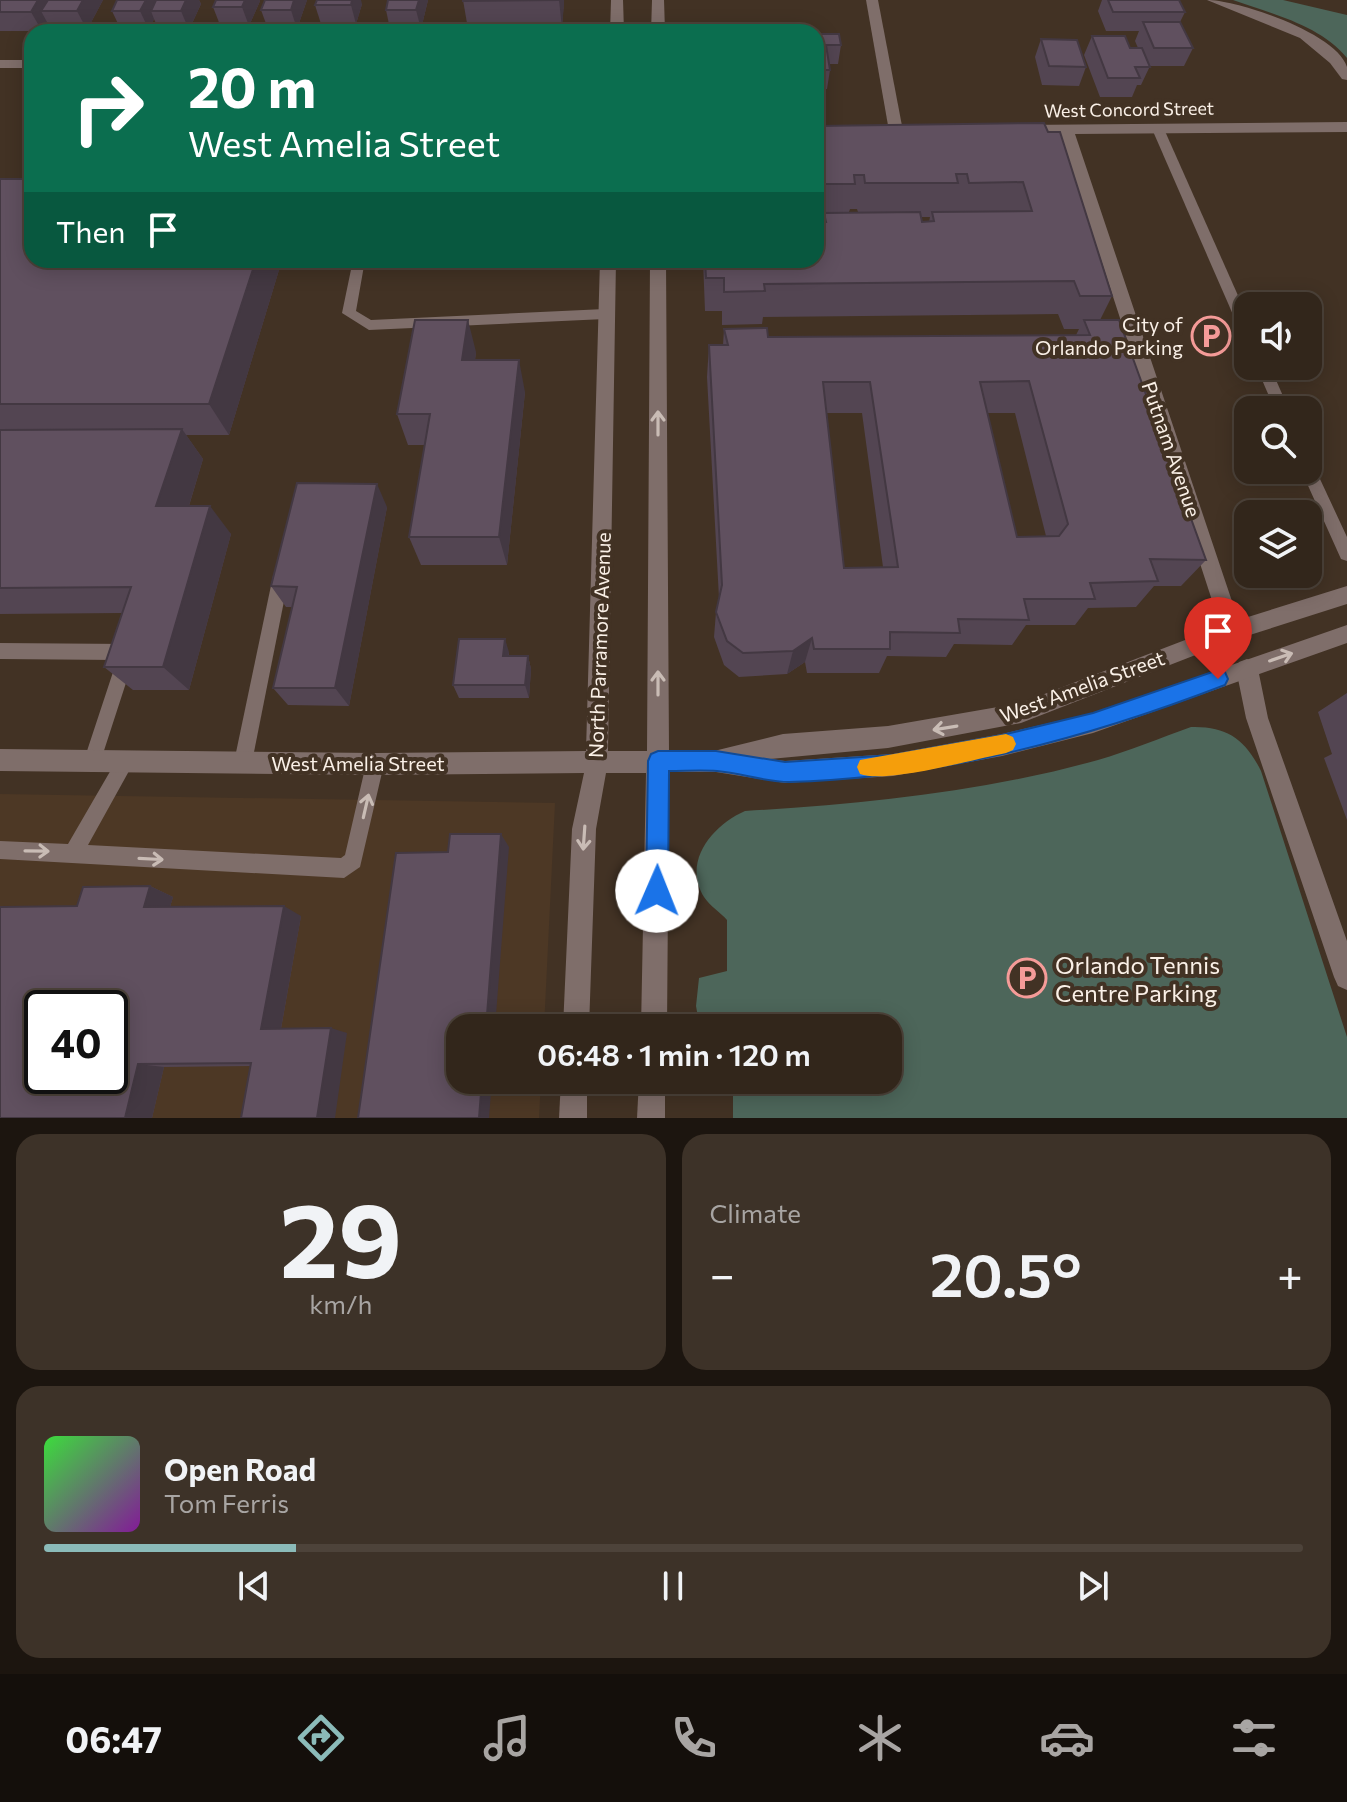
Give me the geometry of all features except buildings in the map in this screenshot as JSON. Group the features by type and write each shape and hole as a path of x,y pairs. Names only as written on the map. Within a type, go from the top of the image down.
{"street":[{"path":"617,0 617,24"},
{"path":"658,0 658,24"},
{"path":"872,0 897,131"},
{"path":"1213,0 1312,38 1333,56 1347,76"},
{"path":"0,64 24,64"},
{"name":"West Concord Street","path":"1005,131 1347,127"},
{"name":"Putnam Avenue","path":"1066,130 1232,631"},
{"name":"North Parramore Avenue","path":"577,1014 584,829 597,762 608,268"},
{"path":"654,1014 658,761 658,268"},
{"name":"West Amelia Street","path":"716,761 783,745 903,735 1021,713 1232,631 1347,595"},
{"name":"West Amelia Street","path":"0,760 375,764 716,761 785,772 893,765 1002,745 1093,723 1347,634"},
{"path":"1247,669 1257,718 1347,977"},
{"path":"573,1118 574,1094"},
{"path":"651,1118 652,1094"}],"lane":[{"path":"1158,129 1234,301"},
{"path":"357,268 349,313 369,325 605,314"},
{"path":"1315,484 1347,554"},
{"path":"243,762 285,556"},
{"path":"0,651 128,652 93,760"},
{"path":"74,852 125,762"},
{"path":"0,850 344,868 353,860 375,764"}],"shaded area":[{"path":"0,794 555,803 545,1014 446,1014 446,1094 540,1094 539,1118 0,1118"}],"green space":[{"path":"1233,0 1283,0 1347,15 1347,58 1309,29"},
{"path":"1191,727 1204,727 1234,737 1255,760 1347,1037 1347,1118 733,1118 733,1094 902,1094 902,1014 697,1014 699,978 727,971 727,920 704,897 698,884 697,870 704,846 722,825 745,811 834,805 967,788 1055,771 1133,749"}],"slow traffic":[{"path":"868,767 1006,744"}],"place":[{"name":"City of Orlando Parking","path":"1211,336"},
{"name":"Orlando Tennis Centre Parking","path":"1027,978"}],"route":[{"path":"657,891 658,761 716,761 785,772 893,765 1002,745 1093,723 1218,679"}]}
